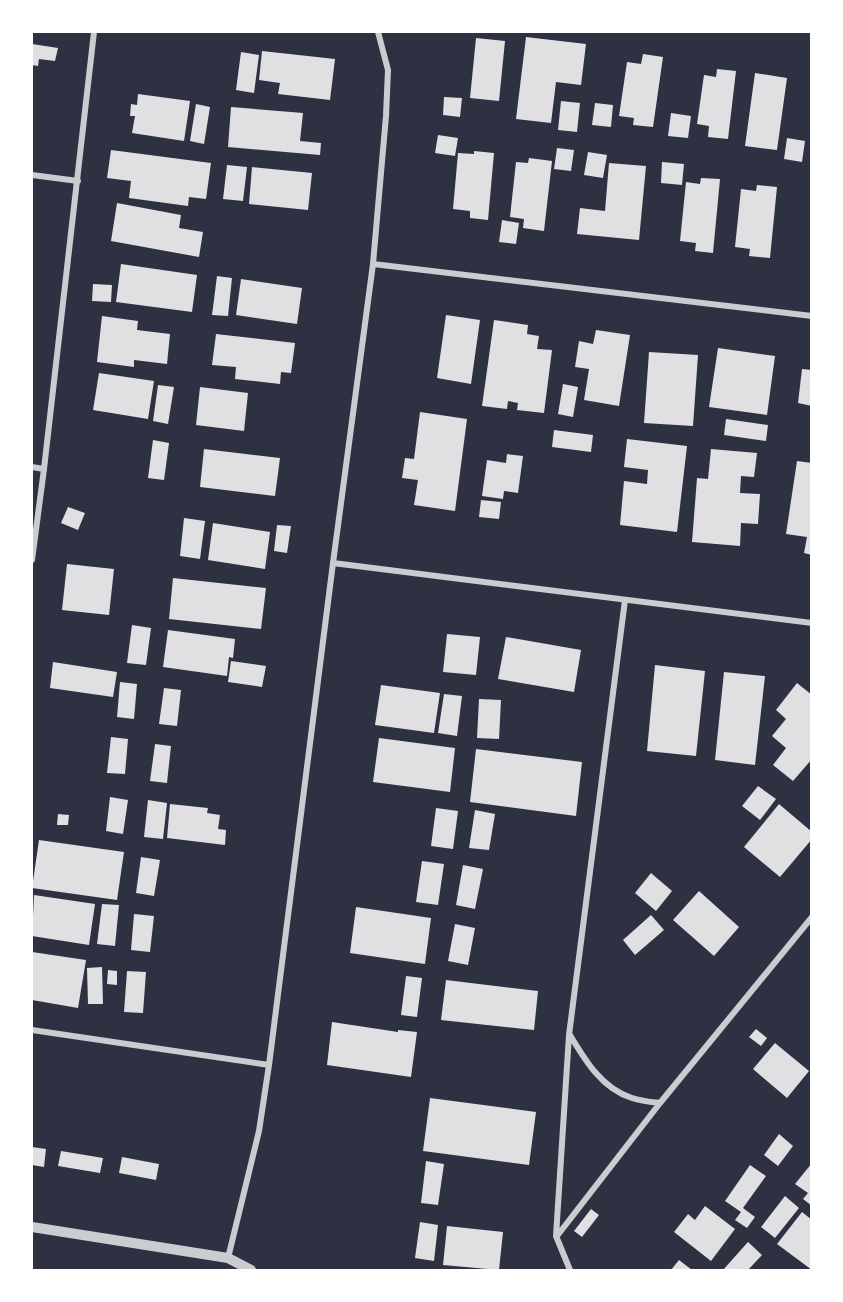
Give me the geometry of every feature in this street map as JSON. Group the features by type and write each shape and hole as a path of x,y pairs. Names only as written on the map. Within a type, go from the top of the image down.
{"street":[{"path":"32,560 94,32"},
{"path":"228,1258 259,1131 269,1065 373,264 388,69 378,32"},
{"path":"32,175 78,181"},
{"path":"373,264 812,316"},
{"path":"32,467 44,469"},
{"path":"333,563 812,623"},
{"path":"570,1270 556,1236 570,1035 625,600"},
{"path":"556,1236 660,1103 812,917"},
{"path":"32,1030 269,1065"},
{"path":"570,1035 588,1065 610,1087 631,1098 660,1103"},
{"path":"32,1227 228,1258 251,1270"}],"building":[{"path":"526,37 586,44 581,85 556,82 551,123 516,119"},
{"path":"476,38 505,41 499,101 470,98"},
{"path":"32,44 58,48 55,61 39,59 38,66 32,65"},
{"path":"262,51 335,59 330,100 278,94 280,83 259,80"},
{"path":"241,52 259,55 254,93 236,90"},
{"path":"643,54 663,57 653,127 633,125 634,118 619,116 627,62 641,64"},
{"path":"717,69 736,71 728,139 708,137 709,126 697,124 704,75 716,77"},
{"path":"755,73 787,78 777,150 745,146"},
{"path":"138,94 190,101 184,141 132,133 135,116 130,116 131,104 137,105"},
{"path":"444,97 462,98 460,117 443,115"},
{"path":"561,101 580,103 577,132 558,130"},
{"path":"595,103 613,105 611,127 592,125"},
{"path":"196,104 210,107 204,144 190,141"},
{"path":"231,107 303,113 300,141 321,143 320,155 228,147"},
{"path":"671,113 691,116 688,138 668,136"},
{"path":"438,135 458,138 455,156 435,153"},
{"path":"787,138 805,141 802,162 784,159"},
{"path":"557,148 574,150 571,171 554,169"},
{"path":"111,150 211,163 206,199 189,197 188,206 129,198 131,181 107,178"},
{"path":"474,151 494,153 488,220 470,218 470,211 453,209 458,153 474,154"},
{"path":"588,152 607,155 603,178 584,175"},
{"path":"529,158 552,161 544,231 523,228 524,219 510,217 516,162 528,163"},
{"path":"662,162 684,164 682,185 661,183"},
{"path":"609,163 646,166 639,240 577,234 580,208 605,211"},
{"path":"227,165 247,167 243,201 223,199"},
{"path":"252,167 312,173 308,210 249,204"},
{"path":"701,178 720,179 713,253 695,251 696,243 680,241 686,182 700,184"},
{"path":"757,185 777,187 770,258 749,256 750,249 735,247 741,189 756,191"},
{"path":"117,203 181,215 179,228 203,232 199,257 111,241"},
{"path":"502,220 519,223 516,244 499,242"},
{"path":"121,264 197,275 192,312 116,302"},
{"path":"217,276 232,278 228,316 212,315"},
{"path":"241,279 302,288 297,324 236,315"},
{"path":"93,284 112,285 111,302 92,301"},
{"path":"446,315 480,320 471,384 437,378"},
{"path":"102,316 138,321 137,330 170,334 167,364 134,360 134,367 97,362"},
{"path":"494,320 528,325 527,334 539,336 537,349 552,350 544,413 517,410 518,403 508,401 507,409 482,406"},
{"path":"596,330 630,335 619,406 584,400 589,369 575,367 579,341 593,344"},
{"path":"216,334 295,343 291,373 281,372 280,384 235,379 236,367 212,365"},
{"path":"718,348 775,356 767,415 709,407"},
{"path":"649,352 698,355 693,426 644,423"},
{"path":"802,369 812,370 812,406 798,403"},
{"path":"99,373 154,381 148,419 93,410"},
{"path":"563,384 578,387 573,417 558,414"},
{"path":"158,385 174,387 168,424 153,421"},
{"path":"200,387 248,393 244,431 196,425"},
{"path":"420,412 467,419 455,511 414,505 418,480 402,478 405,458 414,459"},
{"path":"726,419 768,425 766,441 724,435"},
{"path":"554,430 593,435 591,452 552,447"},
{"path":"627,439 687,446 677,532 620,525 624,481 647,484 648,470 624,467"},
{"path":"153,440 169,443 164,480 148,478"},
{"path":"204,449 280,458 275,496 200,487"},
{"path":"711,449 757,453 754,477 741,476 740,493 760,494 758,524 741,523 740,546 692,542 697,478 708,479"},
{"path":"507,454 523,456 518,493 504,491 503,499 482,496 487,460 506,463"},
{"path":"797,461 812,463 812,555 804,553 807,537 786,534"},
{"path":"481,500 501,502 499,519 479,517"},
{"path":"68,507 85,513 78,530 61,523"},
{"path":"184,518 205,521 200,559 180,556"},
{"path":"213,523 270,532 265,569 208,560"},
{"path":"277,525 291,526 287,553 274,551"},
{"path":"67,564 114,569 109,615 62,610"},
{"path":"173,578 266,588 261,629 169,619"},
{"path":"132,625 151,628 146,665 127,663"},
{"path":"168,630 235,639 233,658 229,657 227,676 163,667"},
{"path":"447,634 480,637 476,675 443,672"},
{"path":"506,637 581,650 574,692 498,679"},
{"path":"231,661 266,666 262,687 228,682"},
{"path":"53,662 117,672 113,697 50,688"},
{"path":"655,665 705,671 696,756 647,751"},
{"path":"724,672 765,676 755,765 715,760"},
{"path":"120,682 137,684 134,719 117,717"},
{"path":"797,683 812,695 812,759 793,781 773,765 786,748 772,736 786,719 776,710"},
{"path":"381,685 440,693 434,733 375,725"},
{"path":"164,688 181,690 177,726 159,724"},
{"path":"444,694 462,696 457,736 438,733"},
{"path":"479,699 501,700 499,739 477,738"},
{"path":"111,737 128,739 125,774 107,773"},
{"path":"379,738 455,748 450,792 373,782"},
{"path":"155,744 171,746 167,783 150,781"},
{"path":"476,749 582,762 576,816 470,802"},
{"path":"758,786 776,799 760,820 742,806"},
{"path":"110,797 128,800 123,834 106,831"},
{"path":"148,800 167,803 163,839 144,837"},
{"path":"170,804 208,808 207,813 220,815 218,829 226,830 225,845 167,838"},
{"path":"779,804 812,832 812,839 780,877 744,847"},
{"path":"436,808 458,811 453,849 431,846"},
{"path":"475,810 495,814 489,850 469,848"},
{"path":"58,814 69,815 68,825 57,825"},
{"path":"39,840 124,852 117,900 32,888"},
{"path":"141,857 160,860 154,896 136,893"},
{"path":"422,861 444,864 438,905 416,902"},
{"path":"463,865 483,869 475,909 456,905"},
{"path":"651,873 672,891 656,911 635,893"},
{"path":"699,891 739,927 714,956 673,920"},
{"path":"34,895 95,904 89,945 32,936"},
{"path":"102,904 119,905 115,946 97,944"},
{"path":"356,907 431,918 425,964 350,953"},
{"path":"134,914 154,916 150,952 131,950"},
{"path":"651,915 664,930 635,955 623,940"},
{"path":"455,924 475,928 468,965 448,961"},
{"path":"32,952 86,960 78,1008 32,1000"},
{"path":"102,967 103,1004 88,1004 87,968"},
{"path":"108,970 117,971 117,985 107,984"},
{"path":"127,971 146,972 143,1013 124,1012"},
{"path":"406,976 422,978 417,1017 401,1015"},
{"path":"446,980 538,991 534,1030 441,1020"},
{"path":"332,1022 398,1032 398,1030 417,1032 411,1077 327,1065"},
{"path":"756,1029 767,1038 761,1046 749,1037"},
{"path":"775,1043 809,1071 787,1098 753,1069"},
{"path":"430,1098 536,1112 529,1165 423,1151"},
{"path":"779,1134 793,1146 778,1166 764,1155"},
{"path":"32,1147 46,1149 44,1167 32,1165"},
{"path":"61,1151 103,1158 100,1173 58,1166"},
{"path":"122,1157 159,1164 156,1180 119,1173"},
{"path":"426,1161 444,1164 438,1205 421,1203"},
{"path":"812,1163 812,1206 803,1199 808,1193 795,1184"},
{"path":"750,1165 766,1176 743,1208 755,1217 747,1228 735,1220 741,1212 725,1201"},
{"path":"785,1196 799,1208 775,1238 761,1227"},
{"path":"705,1206 735,1229 711,1261 674,1232 688,1214 695,1220"},
{"path":"591,1209 599,1215 582,1237 574,1231"},
{"path":"802,1212 812,1220 812,1270 777,1244"},
{"path":"420,1222 438,1225 434,1261 415,1258"},
{"path":"447,1226 503,1232 499,1270 443,1265"},
{"path":"748,1242 762,1255 748,1270 723,1270"},
{"path":"679,1260 692,1270 671,1270"}]}
